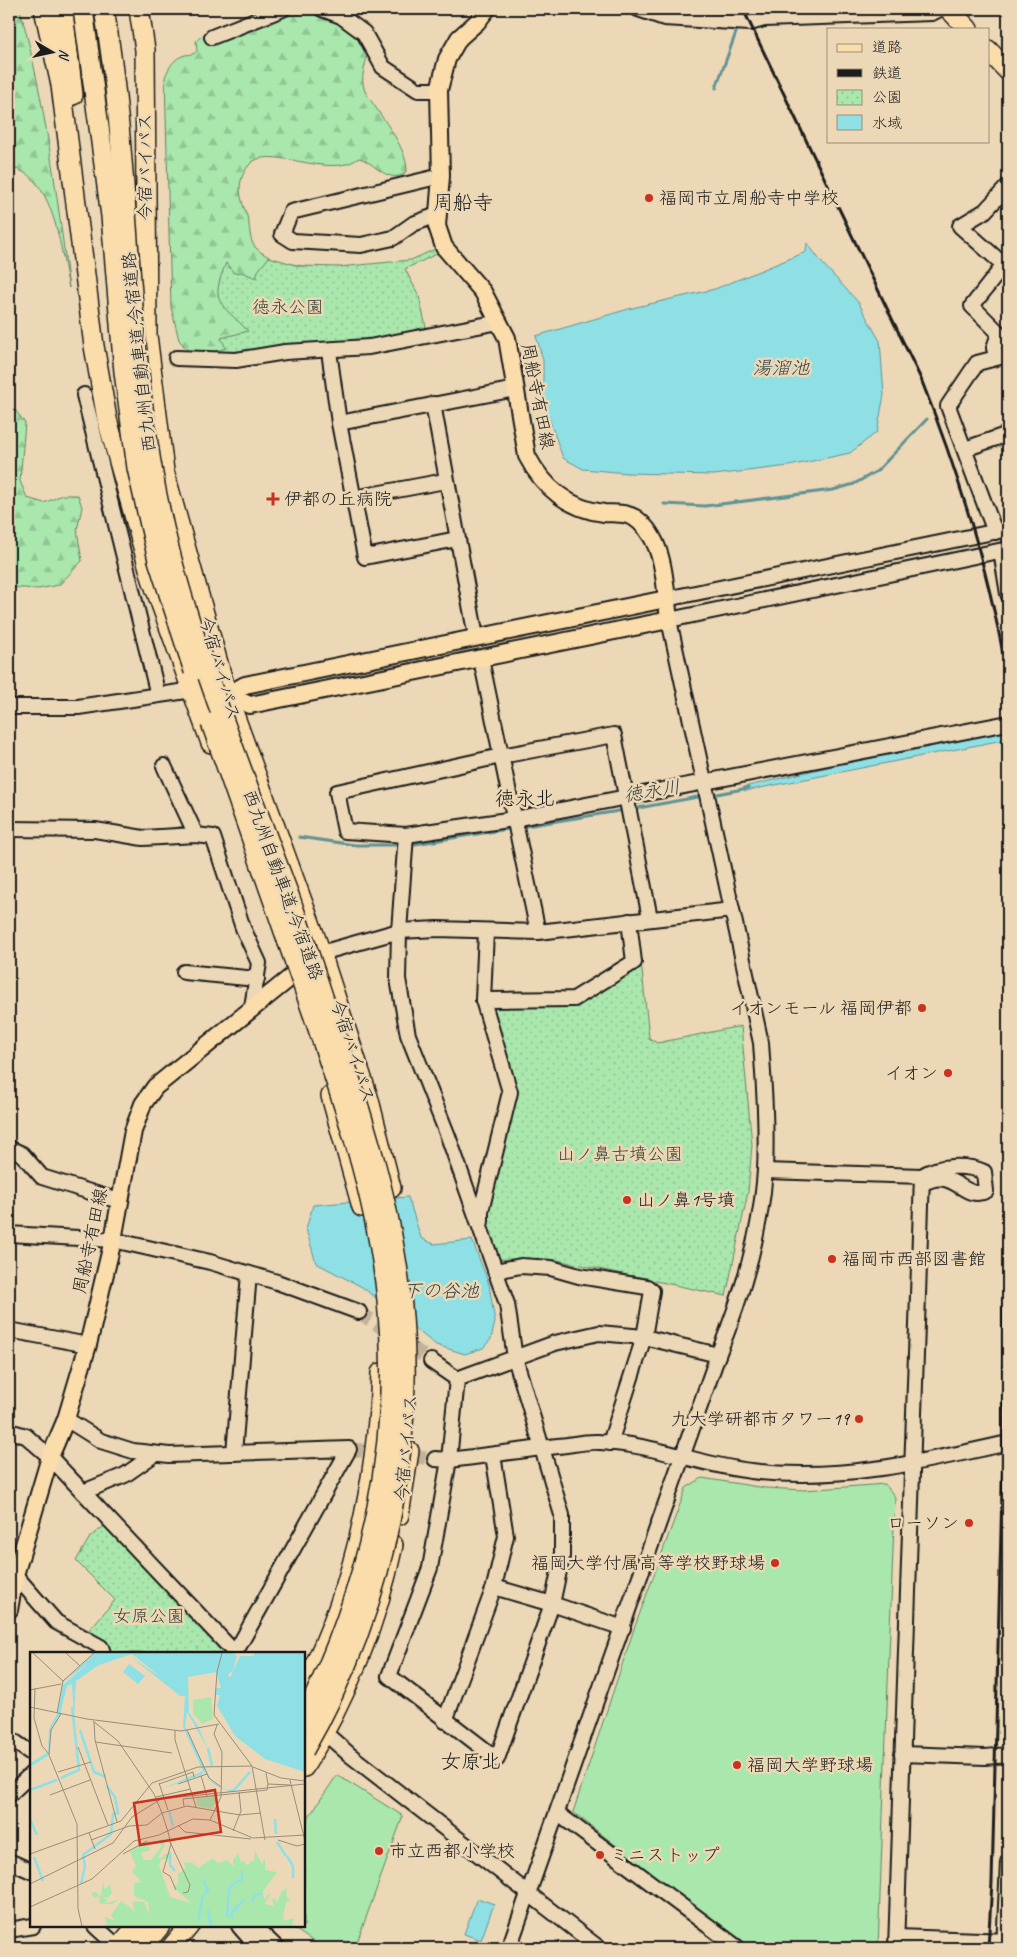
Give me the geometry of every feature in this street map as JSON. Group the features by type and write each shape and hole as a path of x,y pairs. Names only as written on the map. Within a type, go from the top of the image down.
{"highway":[{"name":"今宿バイパス","path":"44,9 62,85 94,346 107,419 152,579 193,690 334,1104 360,1195 376,1279 382,1354 380,1408 374,1468 342,1597 305,1685"},
{"path":"63,9 72,73 81,232"},
{"name":"西九州自動車道;今宿道路","path":"83,9 110,216 124,372 137,468 158,560 207,712 335,1078 370,1206 381,1254 387,1300 390,1346 388,1409 378,1508 369,1551 356,1596 332,1659 305,1716"},
{"name":"西九州自動車道;今宿道路","path":"104,9 124,185 137,368 151,462 170,554 222,716 292,904 348,1072 385,1204 402,1302 404,1357 402,1429 392,1510 383,1553 352,1649 336,1690 305,1748"},
{"path":"129,9 135,85 134,186 145,231"},
{"name":"今宿バイパス","path":"139,9 145,50 147,335 164,471 227,695 321,953 369,1100 394,1199 407,1277 412,1327 411,1431 405,1486 386,1578 354,1670 305,1765"},
{"path":"949,9 967,28"},
{"path":"990,52 1008,71"},
{"path":"118,1948 136,1927"},
{"path":"142,1948 159,1927"},
{"path":"162,1948 178,1927"},
{"path":"171,1948 189,1927"}],"main road":[{"name":"周船寺有田線","path":"487,9 477,22 460,38 447,59 439,90 441,176 437,226 444,247 483,292 507,338 527,456 534,470 551,490 568,501 588,510 624,513 640,521 660,556 669,620"},
{"path":"227,695 245,685 666,599"},
{"path":"193,690 227,695 250,705 669,620"},
{"name":"周船寺有田線","path":"9,1610 15,1575 50,1457 66,1419 88,1344 113,1240 133,1131 143,1104 155,1086 321,953"}],"street":[{"path":"212,37 283,9"},
{"path":"322,9 342,12 364,33 383,67 418,90 439,90"},
{"path":"638,9 664,18 750,23 764,18 932,13 940,9"},
{"path":"437,215 413,224 393,238 361,245 293,241 282,234 291,212 441,176"},
{"path":"1002,356 994,348 999,333 972,306 1004,265 960,226 985,211 1008,186"},
{"path":"176,358 236,360 285,352 329,351 369,347 499,322"},
{"path":"329,351 339,423 365,557 457,539"},
{"path":"666,599 1002,531 948,406 977,362 1002,356"},
{"path":"339,423 515,389"},
{"path":"84,395 158,695"},
{"path":"432,404 476,637"},
{"path":"965,449 1008,434"},
{"path":"354,498 446,481"},
{"path":"509,1948 684,1457 718,1355 738,1306 753,1250 765,1171 766,1107 761,1043 706,783 669,620 1004,550 1008,594"},
{"path":"481,659 538,932"},
{"path":"9,707 78,707 193,690"},
{"path":"650,918 631,818 627,799 614,735 501,756 337,792 345,831 406,835 514,819 627,799 1008,723"},
{"path":"164,766 196,835"},
{"path":"9,829 94,830 143,838 213,836 243,928 259,963 252,1007"},
{"path":"406,835 399,931 398,979 408,1036 481,1228 507,1304 515,1358 562,1515 562,1557 552,1604 497,1759 444,1721 389,1676 430,1568 442,1459 457,1379"},
{"path":"321,953 399,931 538,932 732,910"},
{"path":"483,1000 574,999 634,962 629,921"},
{"path":"481,1228 481,1212 510,1092 483,1000 486,931"},
{"path":"184,972 257,979"},
{"path":"9,1148 22,1154 42,1177 119,1201"},
{"path":"765,1171 922,1180 896,1943 1006,1943 1008,1862"},
{"path":"9,1234 113,1240 210,1262 360,1312"},
{"path":"495,1271 521,1266 551,1268 579,1276 647,1286 652,1291 644,1337 610,1443"},
{"path":"234,1453 249,1274"},
{"path":"9,1330 88,1344"},
{"path":"457,1379 555,1343 599,1334 644,1337 718,1355"},
{"path":"431,1361 457,1379"},
{"path":"66,1419 101,1440 133,1451 156,1454 349,1449 236,1652"},
{"path":"9,1431 26,1436 50,1457 234,1652"},
{"path":"442,1459 493,1455 598,1442 635,1445 711,1466 751,1472 808,1475 872,1470 1008,1443"},
{"path":"83,1492 125,1475 156,1454"},
{"path":"444,1721 494,1587 506,1536 493,1455"},
{"path":"15,1575 56,1622 100,1647 102,1652"},
{"path":"494,1587 623,1628"},
{"path":"305,1715 350,1754 528,1895 599,1948"},
{"path":"9,1738 30,1752"},
{"path":"902,1754 985,1757 1008,1755"},
{"path":"9,1795 30,1775"},
{"path":"557,1813 738,1948"},
{"path":"9,1861 30,1872"},
{"path":"9,1930 30,1926"},
{"path":"95,1927 118,1948"},
{"path":"240,1927 258,1948"},
{"path":"255,1927 277,1948"}],"green space":[{"path":"9,9 20,9 37,78 55,183 69,288 58,235 46,198 36,183 24,173 9,168"},
{"path":"308,13 329,18 342,24 354,33 364,45 366,51 363,74 365,91 391,129 403,153 407,169 404,174 392,176 359,158 346,164 332,166 270,157 258,159 249,165 242,178 240,190 242,203 253,245 266,255 295,265 371,271 237,350 205,353 188,351 179,340 171,307 165,77 170,66 181,56 193,54 197,51 196,41 203,35 235,34 288,16"},
{"name":"徳永公園","path":"440,247 443,251 405,269 419,296 427,332 374,342 227,359 207,354 226,348 221,338 248,331 220,302 218,287 226,263 234,273 242,272 256,278 258,271 269,257 299,266 339,267 411,260"},
{"path":"13,407 25,423 20,481 27,498 44,503 62,495 78,495 82,507 77,530 82,561 59,585 38,589 9,587 9,409"},
{"name":"山ノ鼻古墳公園","path":"641,961 649,1038 657,1043 741,1026 752,1145 748,1192 726,1296 557,1260 496,1259 482,1223 516,1086 487,1010 494,1005 579,1002"},
{"name":"福岡大学野球場","path":"702,1478 765,1488 805,1490 885,1484 895,1497 878,1948 747,1948 573,1812 634,1629 686,1488"},
{"name":"女原公園","path":"111,1521 234,1652 102,1652 83,1637 115,1600 76,1561 90,1537"},
{"path":"337,1775 403,1816 355,1948 323,1948 292,1927 305,1927 305,1823"}],"water":[{"name":"湯溜池","path":"807,243 822,263 858,302 880,341 884,395 877,432 850,453 789,466 714,475 627,473 583,469 563,458 543,402 543,360 536,336 632,308 715,289 806,252"},
{"path":"1008,731 1008,739 745,791 744,787 827,767"},
{"name":"下の谷池","path":"408,1197 421,1238 434,1244 472,1240 489,1284 495,1322 491,1339 483,1348 465,1354 436,1345 362,1287 316,1263 306,1229 313,1205"},
{"path":"477,1898 494,1904 481,1940 464,1934"}],"waterway":[{"path":"716,88 738,27"},
{"path":"664,504 705,506 833,490 854,484 877,471 927,419"},
{"name":"徳永川","path":"712,795 748,788"},
{"name":"徳永川","path":"633,809 703,796"},
{"name":"徳永川","path":"520,827 625,810"},
{"path":"57,823 90,822 117,828"},
{"path":"167,830 184,827"},
{"name":"徳永川","path":"409,845 514,828"},
{"name":"徳永川","path":"299,837 355,845 402,845"}],"tunnel":[{"path":"359,1312 431,1361"},
{"path":"349,1449 435,1459"}],"railway":[{"path":"743,9 921,379 949,453 973,528 993,605 1008,682"},
{"path":"988,1948 992,1882 1003,1452 1003,1308 1008,1178"}],"place":[{"name":"福岡市立周船寺中学校","path":"649,198"},
{"name":"伊都の丘病院","path":"273,499"},
{"name":"イオンモール 福岡伊都","path":"922,1008"},
{"name":"イオン","path":"948,1073"},
{"name":"山ノ鼻1号墳","path":"627,1200"},
{"name":"福岡市西部図書館","path":"832,1259"},
{"name":"九大学研都市タワー19","path":"859,1419"},
{"name":"ローソン","path":"969,1523"},
{"name":"福岡大学付属高等学校野球場","path":"775,1563"},
{"name":"福岡大学野球場","path":"737,1765"},
{"name":"市立西都小学校","path":"379,1851"},
{"name":"ミニストップ","path":"600,1855"}],"district":[{"name":"周船寺","path":"463,202"},
{"name":"徳永北","path":"525,798"},
{"name":"女原北","path":"471,1761"}]}
